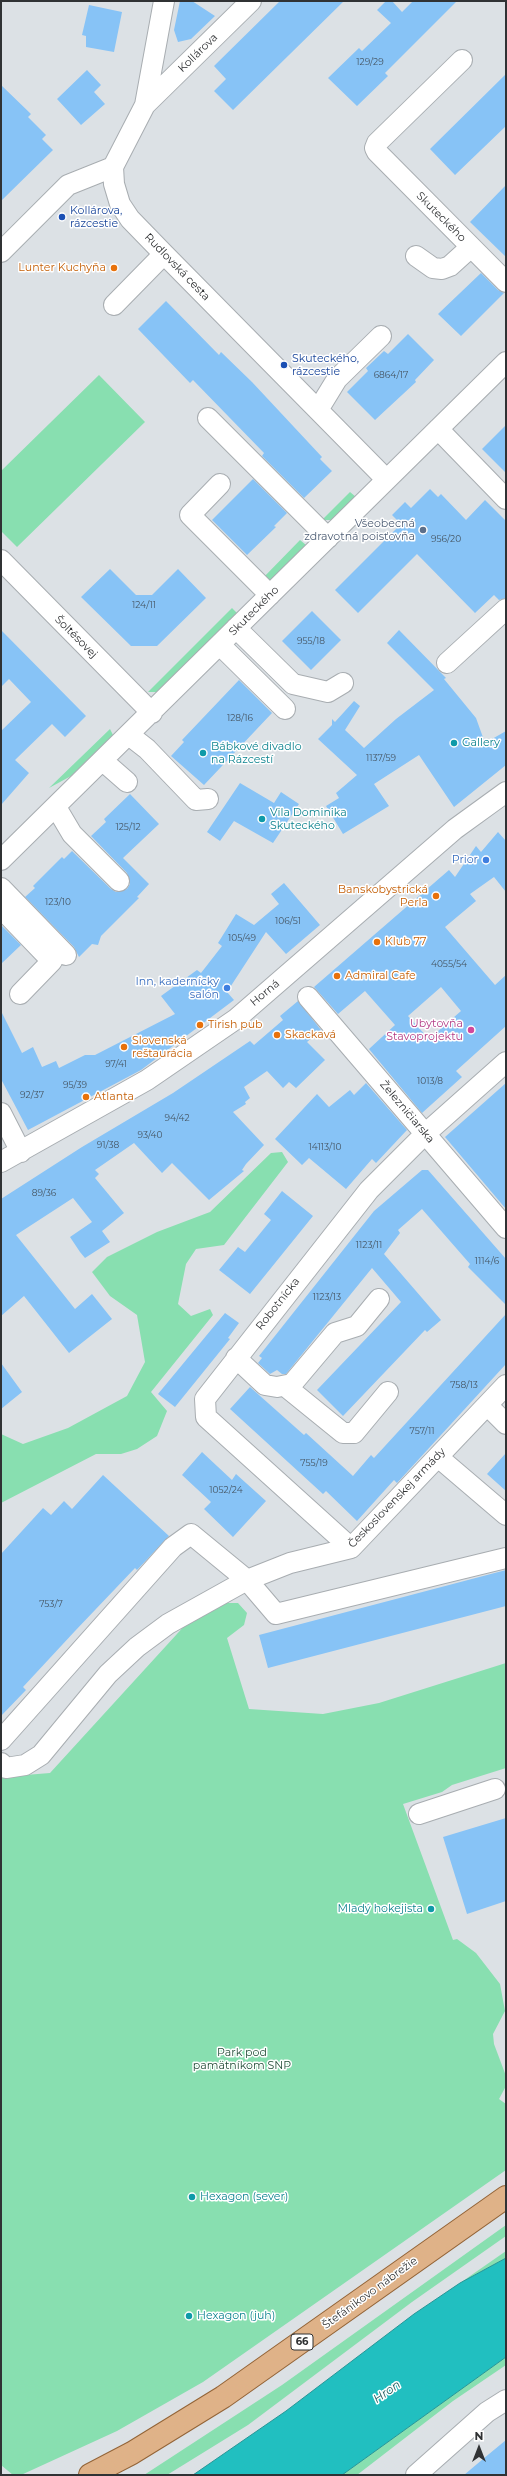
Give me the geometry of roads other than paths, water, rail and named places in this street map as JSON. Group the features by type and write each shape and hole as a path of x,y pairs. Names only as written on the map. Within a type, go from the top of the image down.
{"main road":[{"name":"Štefánikovo nábrežie","path":"90,2475 172,2429 223,2397 506,2197"}],"street":[{"path":"1,252 68,186 113,167 145,105 164,1"},
{"name":"Kollárova","path":"145,105 251,1"},
{"name":"Skuteckého","path":"462,60 377,143 375,148 377,152 506,282"},
{"name":"Rudlovská cesta","path":"113,167 114,184 120,204 130,219 386,479"},
{"path":"416,256 433,268 442,269 450,266 471,247"},
{"path":"114,306 164,254"},
{"path":"318,410 338,379 381,336"},
{"name":"Skuteckého","path":"1,860 152,713 386,479 506,362"},
{"path":"208,418 328,538"},
{"path":"438,429 506,499"},
{"path":"220,484 190,515 270,595"},
{"name":"Šoltésovej","path":"1,560 152,713"},
{"path":"447,663 506,609"},
{"path":"236,628 293,684 328,692 343,683"},
{"path":"220,645 285,709"},
{"path":"129,735 147,749 196,800 208,800"},
{"path":"103,761 127,782"},
{"name":"Horná","path":"1,1162 147,1080 236,1018 455,829 506,792"},
{"path":"56,807 72,834 119,881"},
{"path":"1,888 66,955"},
{"path":"1,908 52,961 20,994"},
{"name":"Železničiarska","path":"308,997 506,1228"},
{"name":"Robotnícka","path":"351,1548 206,1417 205,1399 369,1190 425,1134 506,1062"},
{"path":"1,1113 20,1152"},
{"path":"236,1358 265,1385 277,1387 292,1384 334,1333 357,1326 379,1299"},
{"name":"Československej armády","path":"4,1766 25,1765 41,1755 108,1674 137,1647 168,1624 247,1580 290,1563 351,1548 506,1385"},
{"path":"285,1386 343,1433 354,1433 388,1392"},
{"path":"487,1405 506,1424"},
{"path":"438,1457 506,1515"},
{"path":"1,1740 173,1547 191,1534 247,1580 276,1614 506,1558"},
{"path":"419,1814 495,1789"},
{"path":"416,2475 487,2412 506,2400"}],"water":[{"name":"Hron","path":"506,2258 506,2357 342,2475 193,2475 286,2411 414,2314 460,2283"}],"place":[{"name":"Kollárova, rázcestie","path":"62,217"},
{"name":"Lunter Kuchyňa","path":"114,268"},
{"name":"Skuteckého, rázcestie","path":"284,365"},
{"name":"Všeobecná zdravotná poisťovňa","path":"423,530"},
{"name":"Gallery","path":"454,743"},
{"name":"Bábkové divadlo na Rázcestí","path":"203,753"},
{"name":"Vila Dominika Skuteckého","path":"262,819"},
{"name":"Prior","path":"486,860"},
{"name":"Banskobystrická Perla","path":"436,896"},
{"name":"Klub 77","path":"377,942"},
{"name":"Admiral Cafe","path":"337,976"},
{"name":"Inn, kadernícky salón","path":"227,988"},
{"name":"Tirish pub","path":"200,1025"},
{"name":"Ubytovňa Stavoprojektu","path":"471,1030"},
{"name":"Skackavá","path":"277,1035"},
{"name":"Slovenská reštaurácia","path":"124,1047"},
{"name":"Atlanta","path":"86,1097"},
{"name":"Mladý hokejista","path":"431,1909"},
{"name":"Hexagon (sever)","path":"192,2197"},
{"name":"Hexagon (juh)","path":"189,2316"}],"park label":[{"name":"Park pod pamätníkom SNP","path":"242,2059"}]}
